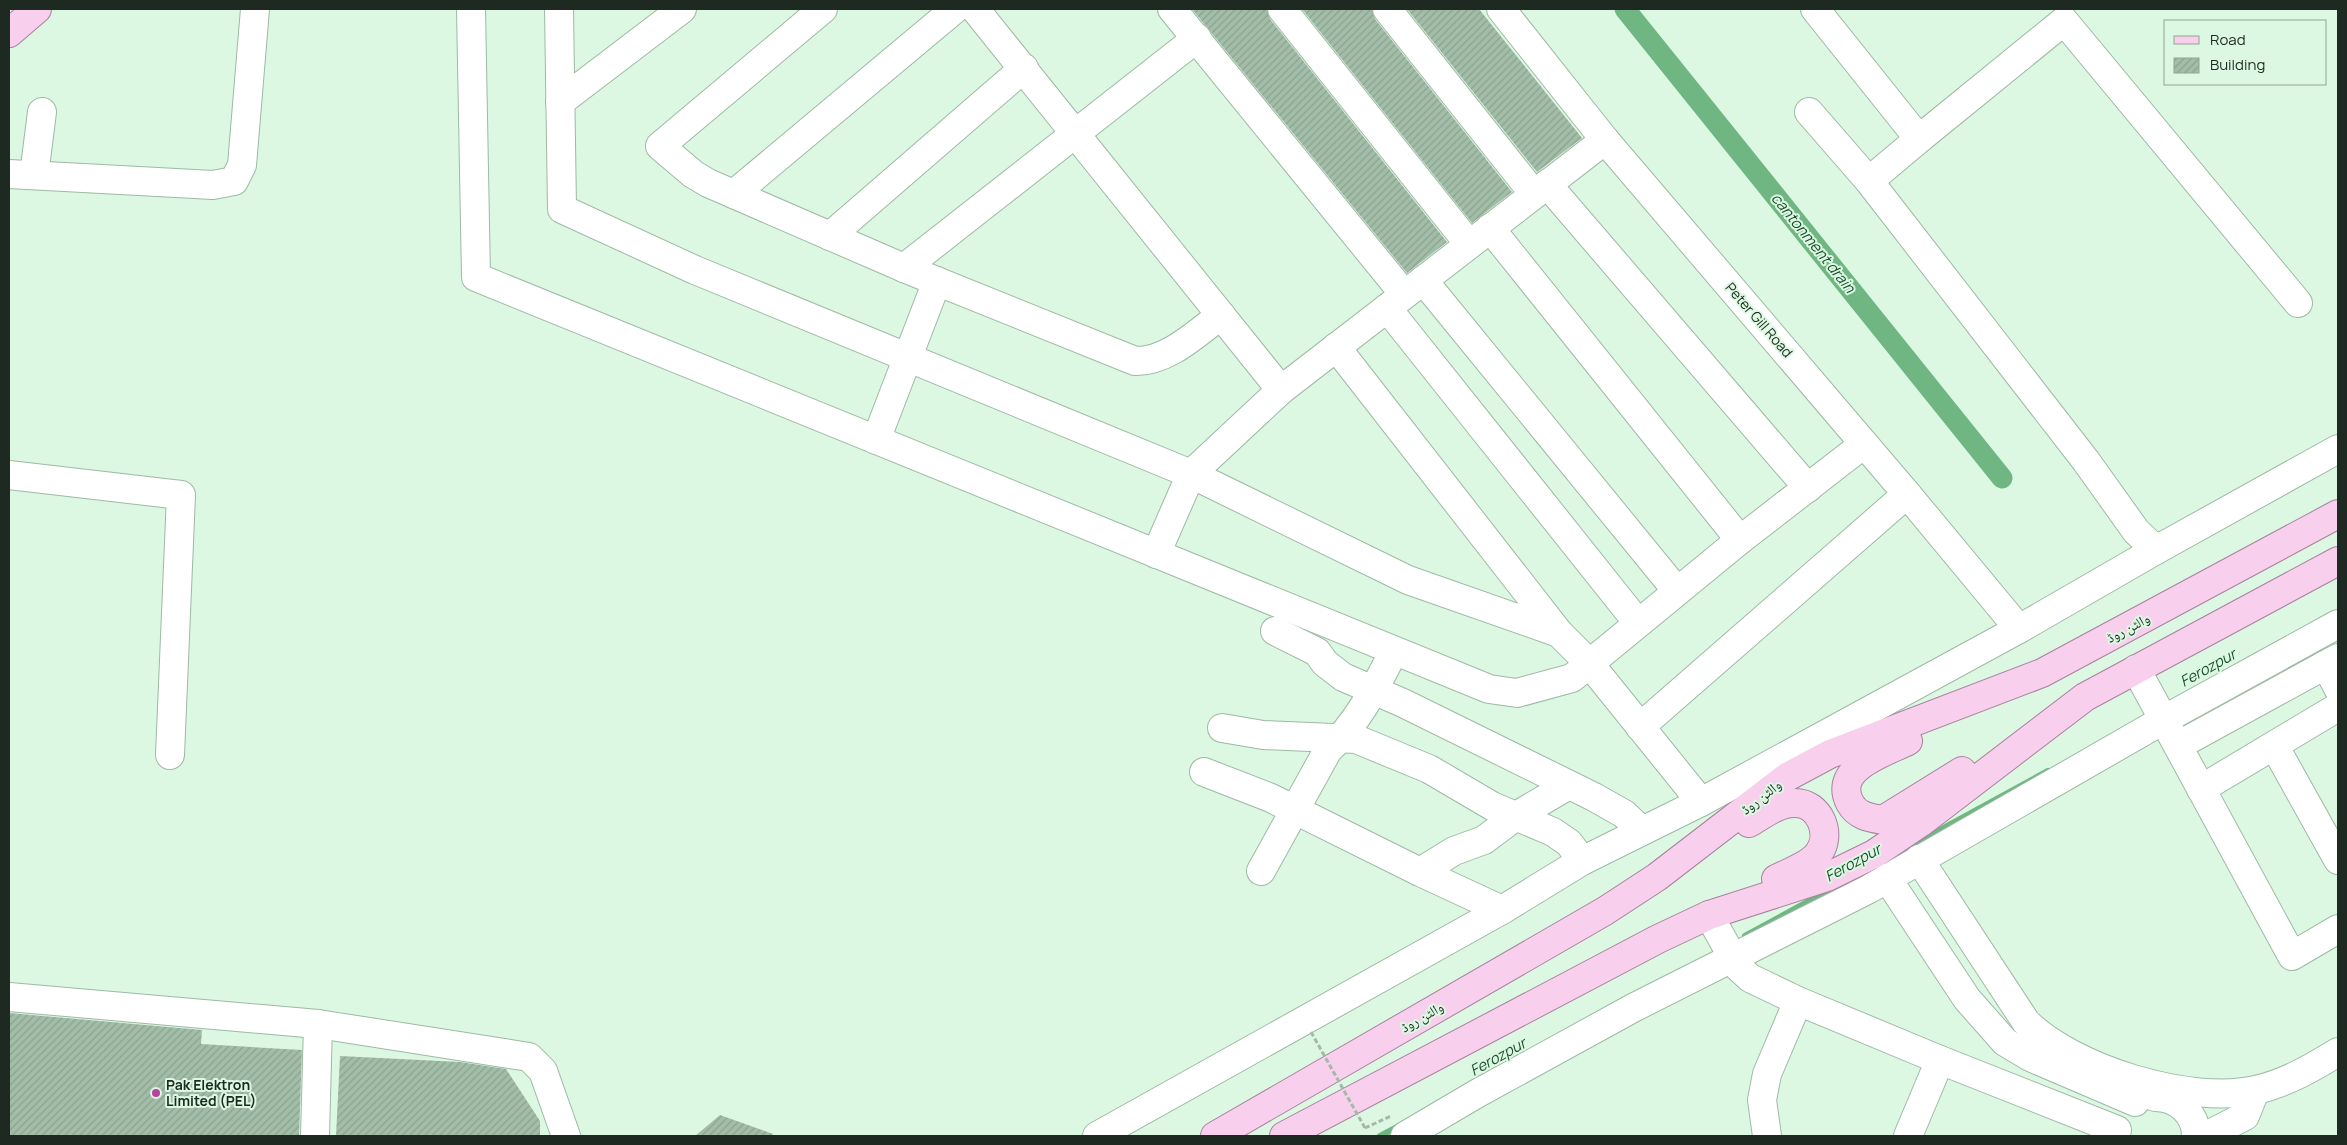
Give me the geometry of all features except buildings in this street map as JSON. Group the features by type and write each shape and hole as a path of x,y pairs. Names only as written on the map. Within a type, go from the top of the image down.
{"main road":[{"path":"9,33 37,9"},
{"name":"والٹن روڈ","path":"1215,1136 1605,911 1657,878 1765,793 1807,765 1830,754 2034,676 2338,514"},
{"path":"2034,676 1853,770 1845,787 1852,807 1870,818 1883,820 2085,697 2338,561"},
{"path":"1708,915 1827,877 1874,854 1920,823 2085,697"},
{"path":"1284,1136 1658,939 1809,862 1817,855 1825,837 1823,822 1816,812 1807,806 1795,803 1778,806 1657,878"}],"street":[{"path":"42,112 22,175 213,185 234,181 242,165 255,9"},
{"path":"470,9 476,277 1489,690 1517,693 1572,678 1740,540 1864,444"},
{"path":"559,9 562,209 695,270 1191,474 1408,580 1559,633"},
{"path":"560,102 682,9"},
{"path":"823,9 660,146 693,174 734,194 904,268 1135,361 1142,361 1167,352 1221,316"},
{"path":"734,194 955,9"},
{"path":"975,9 1281,390"},
{"path":"1172,9 1405,294 1677,591"},
{"path":"1282,9 1480,236 1740,540"},
{"path":"1387,9 1541,189 1808,488"},
{"name":"Peter Gill Road","path":"1501,9 1604,140 1907,494 2019,629"},
{"path":"1815,9 1920,138"},
{"path":"1869,181 2059,15 2298,303"},
{"path":"904,268 1196,38"},
{"path":"830,236 1024,68"},
{"path":"1809,112 1869,181 2086,461 2136,532 2156,550"},
{"path":"1156,554 1191,474 1281,390 1604,140"},
{"path":"876,440 906,357 937,281"},
{"path":"1405,294 1638,624"},
{"path":"1336,347 1559,633 1589,663 1700,802"},
{"path":"1097,1136 1502,910 1582,861 1700,802 2019,629 2338,449"},
{"path":"9,474 181,496 170,754"},
{"path":"1640,727 1907,494"},
{"path":"1405,1136 1478,1093 1633,1008 1887,878 2164,719 2338,624"},
{"path":"1275,631 1318,652 1325,663 1343,677 1374,690 1624,814 1642,831"},
{"path":"1261,870 1328,750 1341,738 1374,690 1394,651"},
{"path":"2136,668 2292,956 2338,929"},
{"path":"2179,745 2334,670"},
{"path":"2201,789 2275,747 2338,707"},
{"path":"1222,728 1263,735 1356,739 1429,769 1492,806 1552,832 1569,843 1582,861"},
{"path":"2275,747 2338,860"},
{"path":"1204,772 1271,798 1420,872 1502,910"},
{"path":"1420,872 1454,851 1484,840 1516,816 1569,786"},
{"path":"1920,859 2026,1022 2050,1042 2114,1072 2159,1087 2191,1093 2255,1091 2296,1076 2338,1052"},
{"path":"1887,878 1967,999 2005,1042 2024,1054 2135,1102"},
{"path":"1708,915 1738,967 1750,978 1798,1000 2117,1133 2123,1114 2135,1102 2152,1096 2170,1099 2178,1103 2190,1116 2196,1136"},
{"path":"9,997 318,1024 529,1057 543,1071 566,1136"},
{"path":"1767,1136 1762,1100 1767,1074 1798,1000"},
{"path":"315,1136 318,1024"},
{"path":"1908,1136 1940,1060"},
{"path":"2206,1136 2245,1116 2255,1091"}],"path":[{"path":"1311,1032 1365,1128"}],"waterway":[{"name":"cantonment drain","path":"1625,9 2002,478"},
{"name":"Ferozpur","path":"1905,849 2048,771"},
{"name":"Ferozpur","path":"1745,936 1833,888"},
{"name":"Ferozpur","path":"1380,1136 1401,1125"}],"place":[{"name":"Pak Elektron Limited (PEL)","path":"156,1093"}]}
